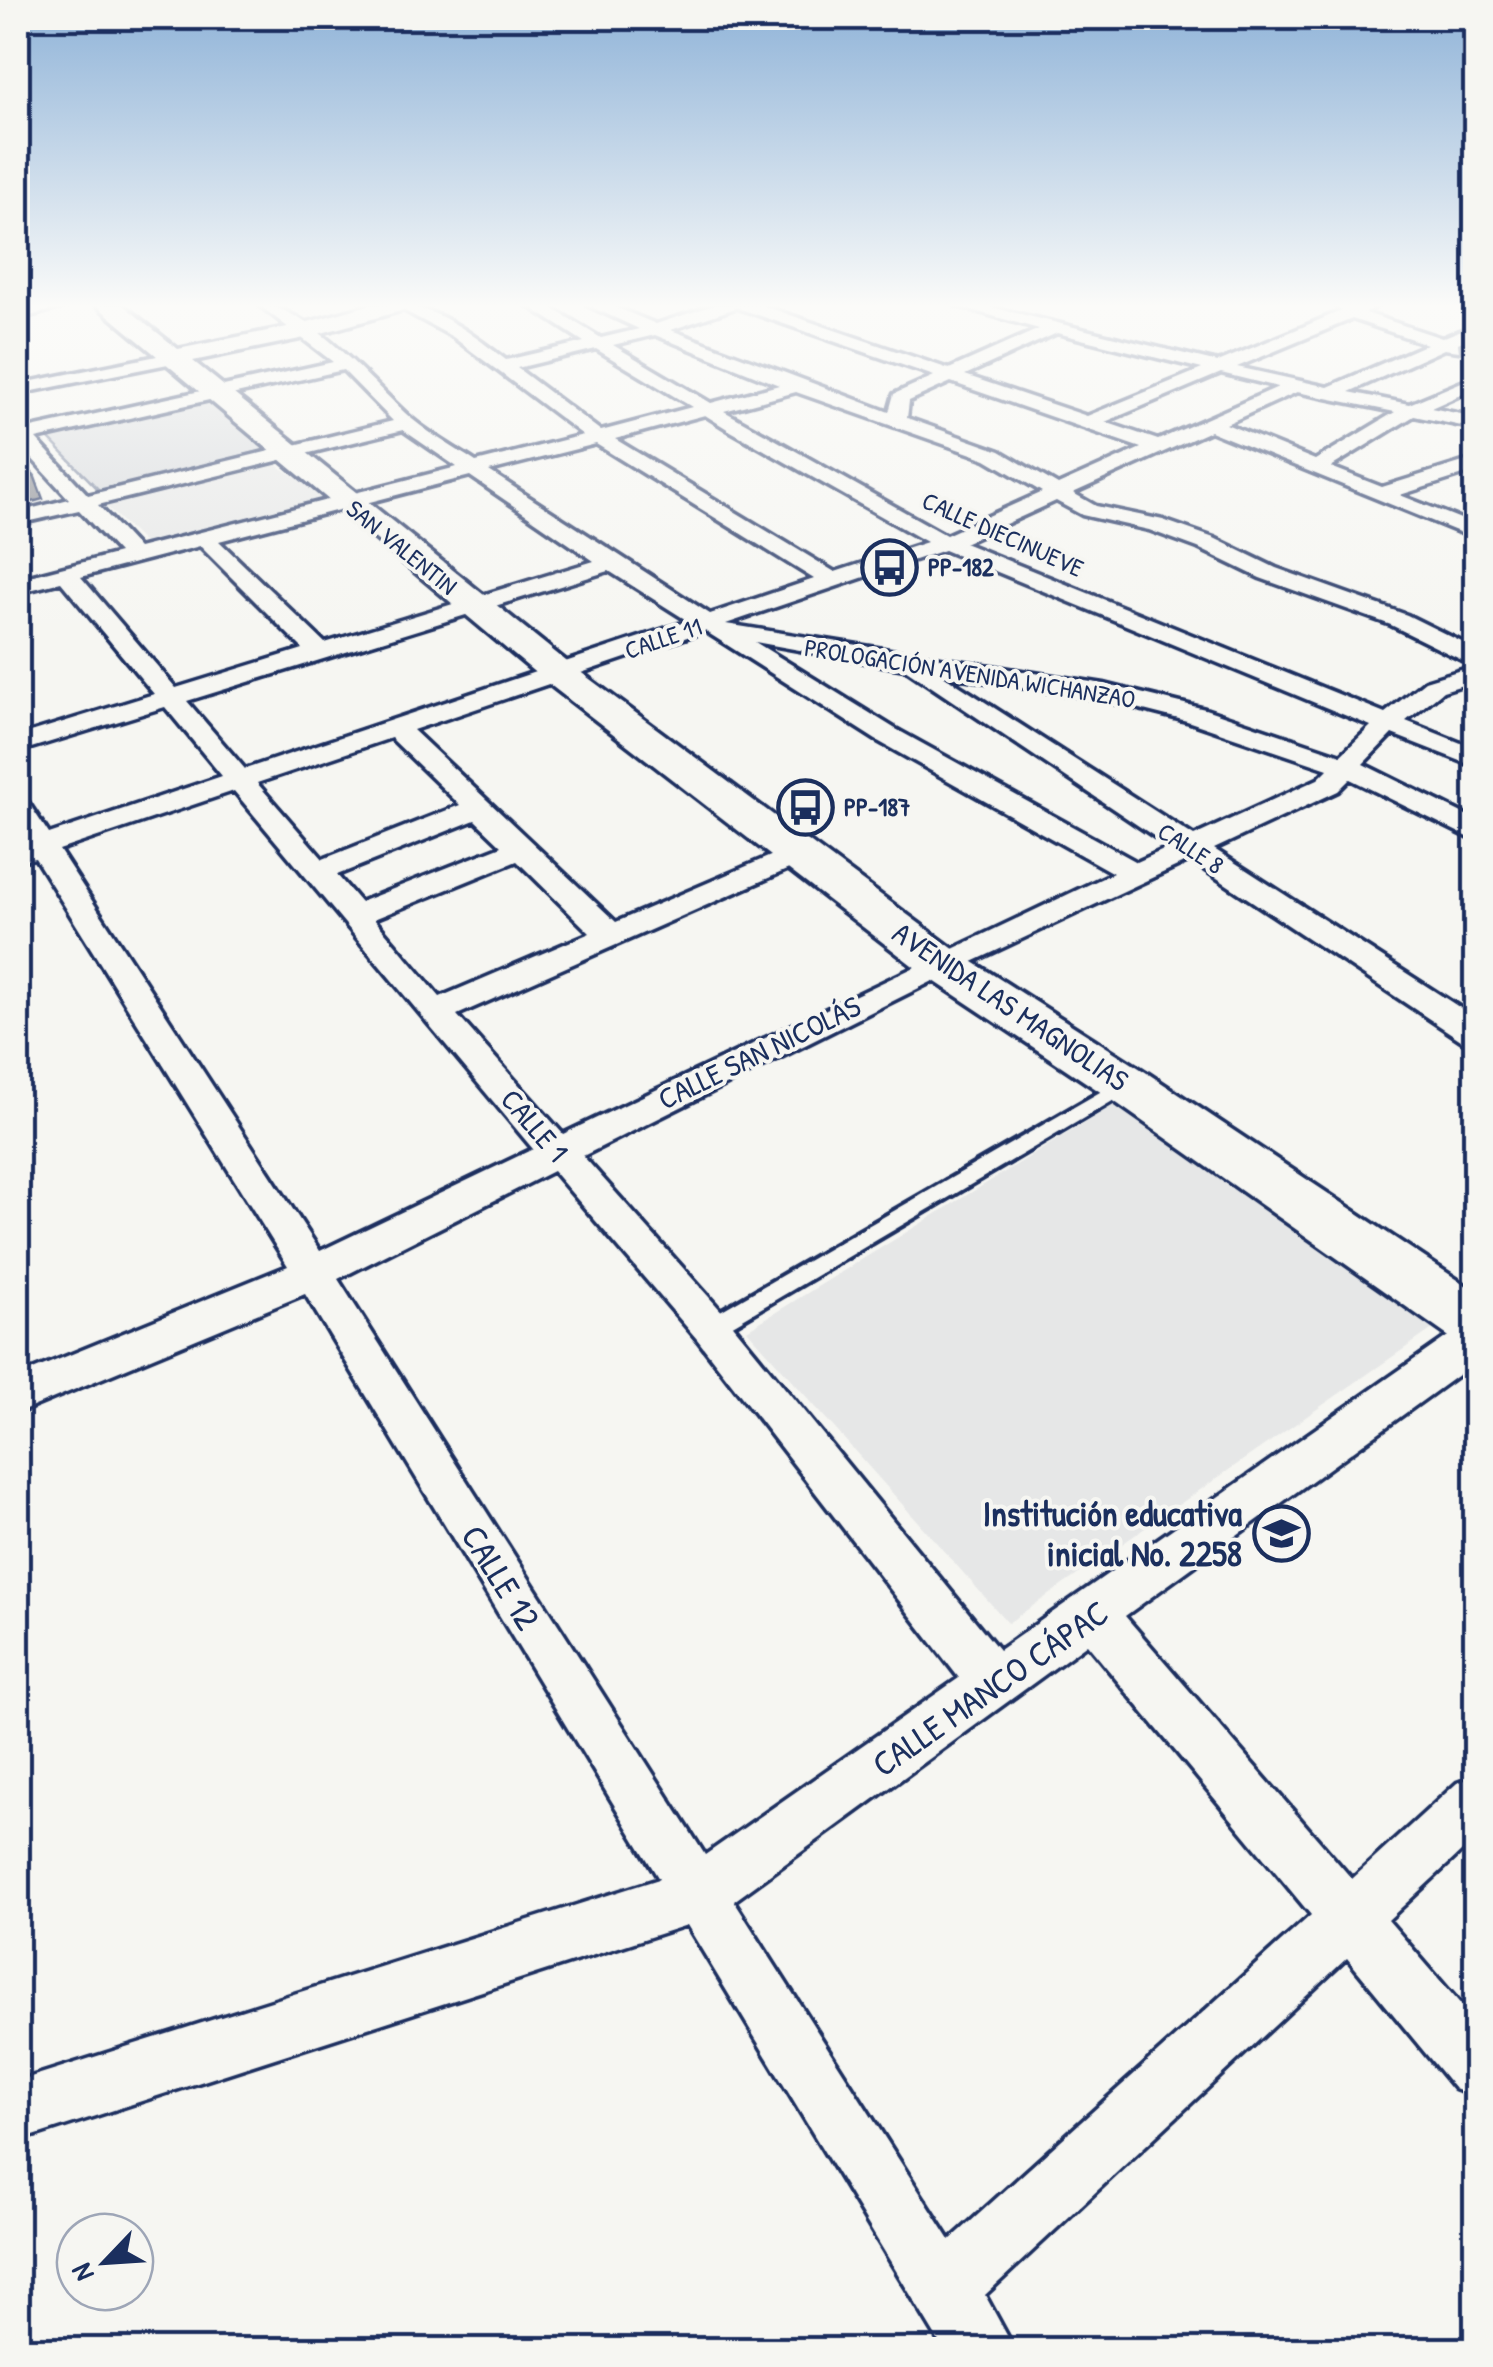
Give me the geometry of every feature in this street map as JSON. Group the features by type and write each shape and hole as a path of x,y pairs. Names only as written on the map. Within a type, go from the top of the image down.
{"main road":[{"name":"SAN VALENTIN","path":"252,415 567,670"},
{"name":"AVENIDA LAS MAGNOLIAS","path":"567,670 797,855 958,957 1158,1066 1476,1283"},
{"name":"AVENIDA LAS MAGNOLIAS","path":"567,670 1126,1084 1476,1324"}],"street":[{"path":"19,435 112,415"},
{"path":"398,415 705,624 886,734 1137,874"},
{"path":"568,415 595,436 833,581"},
{"path":"18,586 674,415"},
{"name":"CALLE DIECINUEVE","path":"721,415 945,544 1476,760"},
{"path":"912,415 993,455 1089,511 1155,525 1206,543 1268,573 1399,620 1476,659"},
{"path":"1067,415 1160,448"},
{"path":"1087,422 1103,415"},
{"name":"CALLE 11","path":"29,850 945,544 1230,415"},
{"path":"1317,467 1402,415"},
{"path":"1441,415 1476,422"},
{"path":"18,518 406,424"},
{"path":"1212,424 1476,532"},
{"path":"19,435 133,556"},
{"path":"1381,494 1476,464"},
{"path":"203,537 320,652"},
{"path":"18,744 612,563"},
{"name":"CALLE 1","path":"66,573 435,1012 712,1328 994,1684"},
{"name":"PROLOGACIÓN AVENIDA WICHANZAO","path":"705,624 804,646 1104,692 1196,716 1346,766 1476,832"},
{"name":"CALLE 8","path":"906,662 1476,1034"},
{"name":"CALLE SAN NICOLÁS","path":"18,1395 313,1273 557,1150 958,957 1328,786 1389,722 1434,686 1476,673"},
{"path":"395,728 612,936"},
{"name":"CALLE 12","path":"18,808 29,850 313,1273 982,2350"},
{"path":"318,872 478,808"},
{"path":"355,914 521,849"},
{"path":"435,1012 797,855"},
{"name":"CALLE MANCO CÁPAC","path":"18,2111 697,1894 1476,1339"},
{"path":"1093,1615 1476,2068"},
{"path":"944,2289 1476,1802"}],"lane":[{"path":"712,1328 1126,1084"}],"shaded area":[{"path":"138,415 227,415 269,449 100,491 46,436"},
{"path":"274,463 327,498 147,546 104,504"},
{"path":"1122,1100 1447,1319 1008,1623 747,1330"}],"building":[{"path":"18,457 34,475 18,479"}],"place":[{"name":"PP-182","path":"889,567"},
{"name":"PP-187","path":"805,807"},
{"name":"Institución educativa inicial No. 2258","path":"1281,1533"}]}
